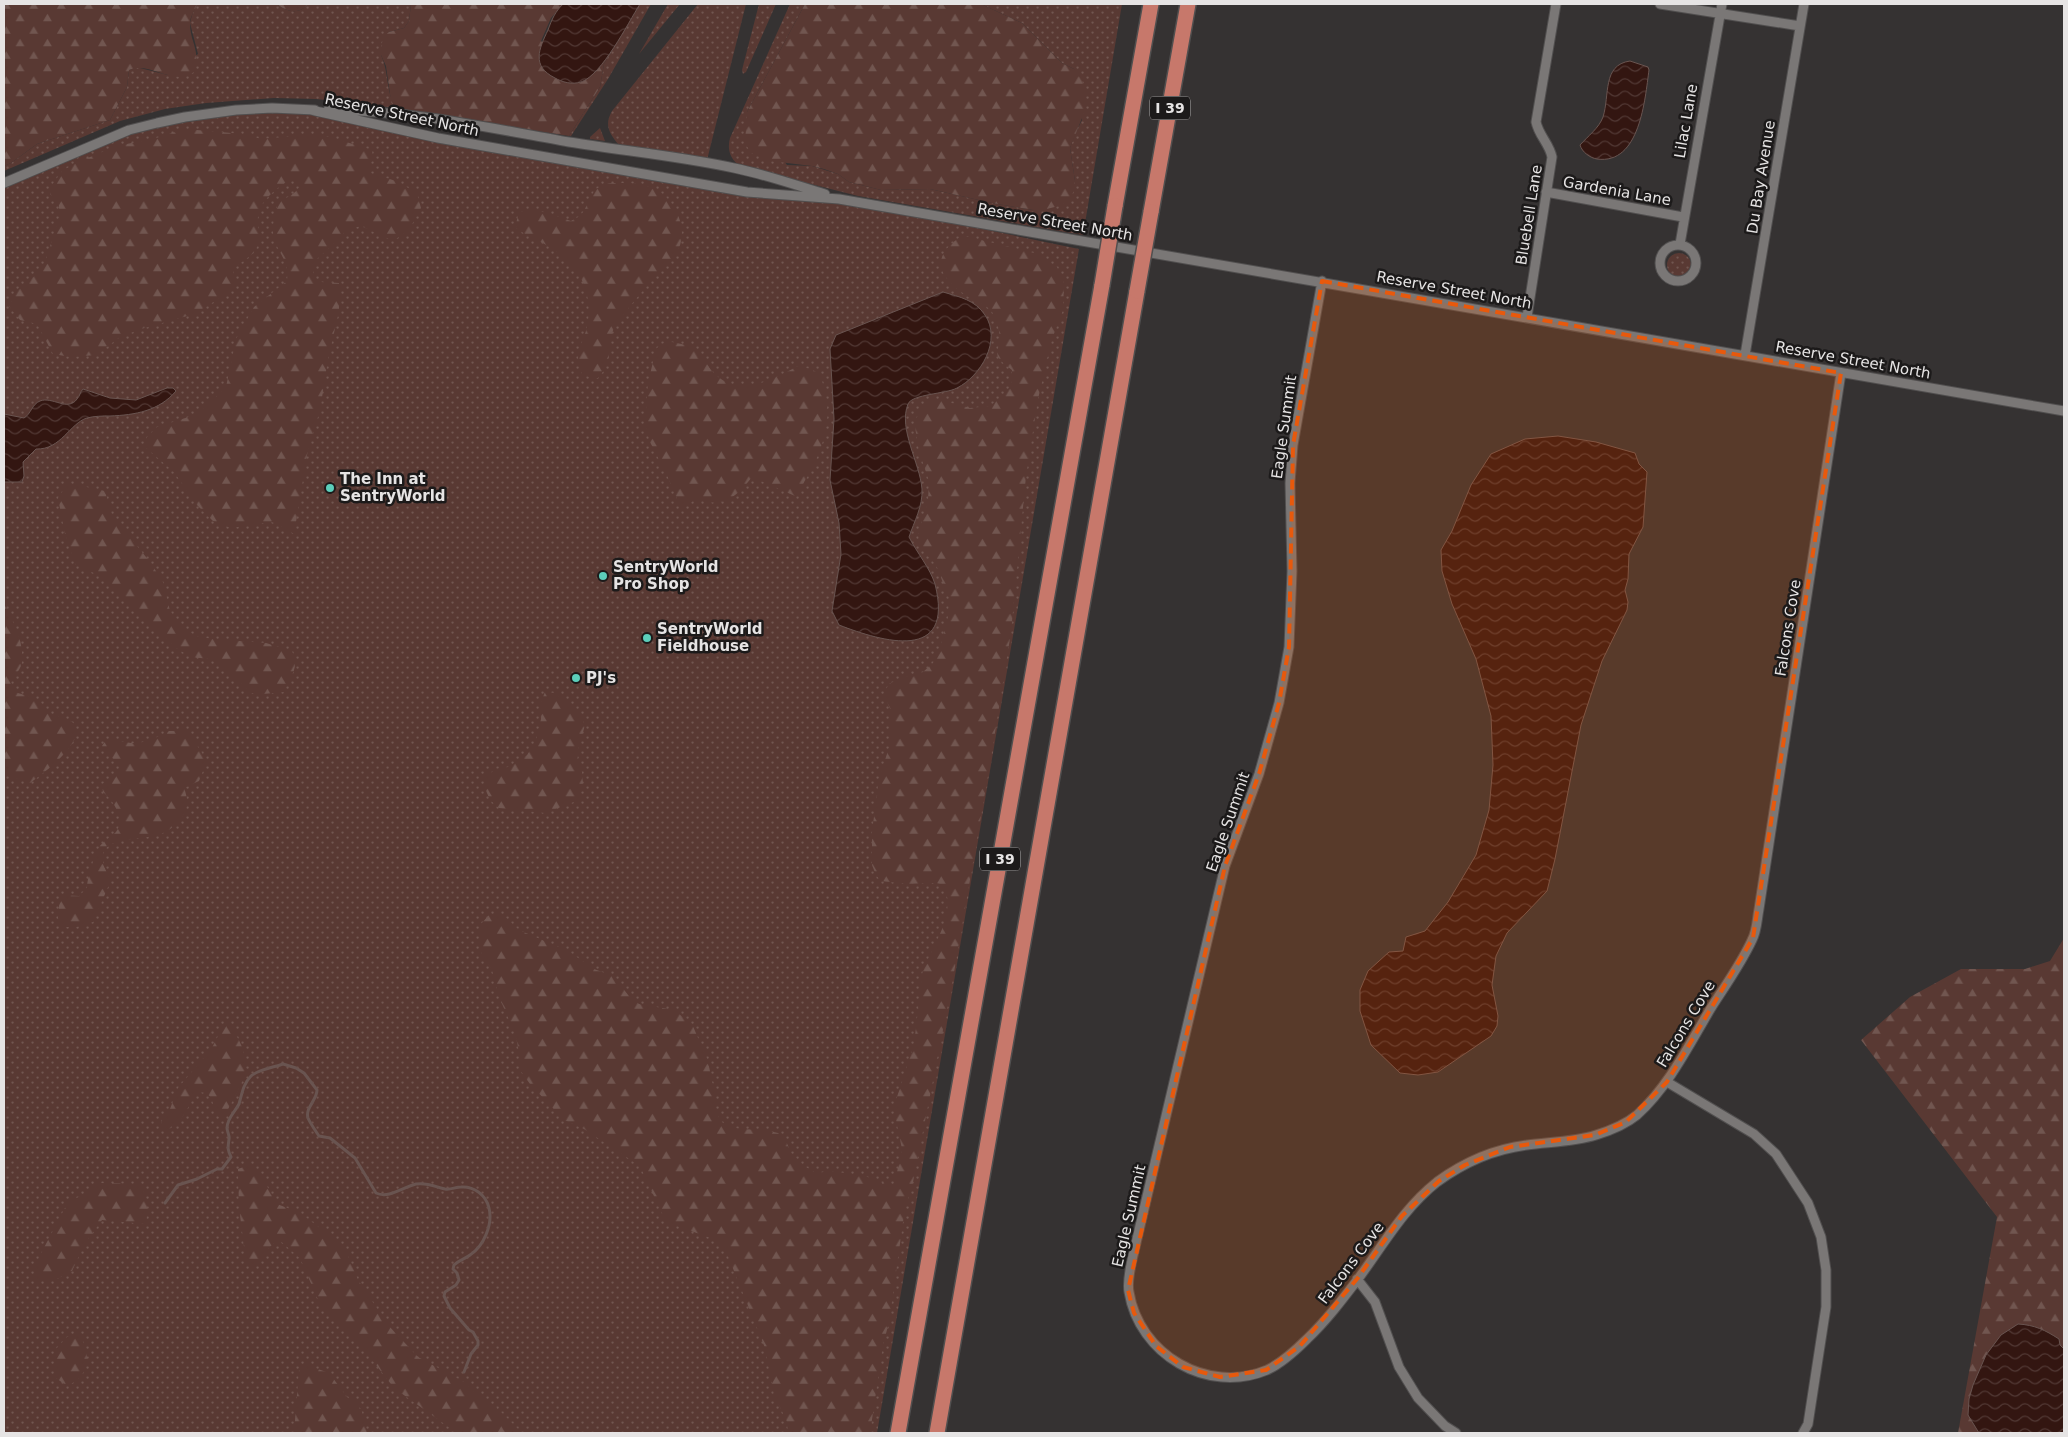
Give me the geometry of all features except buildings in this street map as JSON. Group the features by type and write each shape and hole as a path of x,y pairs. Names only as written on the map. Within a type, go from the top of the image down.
{"highway":[{"name":"I 39","path":"898,1433 1102,285 1150,4"},
{"name":"I 39","path":"937,1433 1188,4"}],"street":[{"name":"Bluebell Lane","path":"1527,317 1552,157 1550,148 1538,131 1536,122 1556,4"},
{"path":"1660,4 1800,26"},
{"name":"Lilac Lane","path":"1680,244 1722,4"},
{"name":"Du Bay Avenue","path":"1745,355 1804,4"},
{"path":"4,183 129,130 157,123 236,110 272,108 311,110"},
{"name":"Reserve Street North","path":"311,110 438,138 747,192 839,199 1322,281 2064,411"},
{"name":"Reserve Street North","path":"311,110 355,110 426,118 616,150 710,163 736,168 839,199"},
{"name":"Gardenia Lane","path":"1546,192 1684,216"},
{"path":"1680,244 1694,253 1697,264 1696,269 1688,278 1677,281 1666,276 1660,264 1661,258 1668,248 1680,244"},
{"name":"Eagle Summit","path":"1166,1355 1156,1346 1134,1313 1128,1290 1132,1260 1226,866 1259,774 1279,703 1289,647 1292,571 1290,483 1293,445 1322,281"},
{"name":"Falcons Cove","path":"1166,1355 1183,1367 1202,1375 1220,1377 1243,1376 1266,1370 1284,1360 1307,1340 1358,1279 1402,1216 1416,1200 1452,1173 1465,1164 1510,1147 1595,1135 1612,1128 1637,1115 1667,1082 1753,938 1841,373"},
{"path":"1667,1082 1754,1134 1776,1154 1808,1203 1821,1238 1826,1270 1826,1307 1808,1424 1803,1433"},
{"path":"1358,1279 1376,1302 1399,1367 1418,1398 1445,1426 1456,1433"}],"highlighted area":[{"path":"1322,281 1841,373 1753,938 1667,1082 1626,1122 1595,1135 1510,1147 1465,1165 1439,1181 1402,1216 1357,1279 1300,1346 1266,1370 1220,1377 1183,1367 1156,1346 1134,1313 1128,1290 1225,866 1259,774 1279,703 1289,647 1293,445"}],"green space":[{"path":"4,4 197,4 190,23 196,51 194,72 178,77 145,69 129,70 127,87 110,120 37,144 4,166"},
{"path":"197,4 277,4 285,9 297,11 308,4 411,4 409,21 404,28 389,32 381,55 391,96 396,108 316,99 274,98 206,103 165,109 120,121 4,171 4,166 37,144 110,120 127,87 129,70 136,67 168,75 198,54 190,23"},
{"path":"277,4 308,4 301,10 293,11"},
{"path":"411,4 563,4 551,18 541,41 582,82 596,71 612,51 604,64 600,87 569,136 396,108 391,101 386,66 381,55 381,46 384,36 389,32 404,28 409,21"},
{"path":"640,4 651,4 608,79 571,136 569,136 600,87 604,64"},
{"path":"668,4 680,4 639,54"},
{"path":"698,4 746,4 707,160 619,145 608,125 612,111"},
{"path":"759,4 776,4 746,72 743,74 742,70"},
{"path":"790,4 805,4 747,112 787,165 812,166 838,174 849,182 881,190 930,189 1033,210 1075,181 1070,148 1082,120 1074,69 1062,63 1022,23 981,4 1122,4 1083,235 858,196 740,166 730,154 730,138"},
{"path":"805,4 981,4 1022,23 1062,63 1074,69 1082,80 1086,108 1070,148 1075,181 1071,198 1062,205 1033,210 930,189 881,190 849,182 838,174 824,169 771,161 751,153 745,143 747,112"},
{"path":"311,110 705,184 839,199 1079,249 877,1433 4,1433 4,183 129,130 185,117"},
{"path":"600,128 605,141 590,139 590,137"},
{"path":"185,129 243,134 261,139 308,135 330,137 372,150 373,159 369,166 370,173 396,181 417,193 421,208 409,230 393,241 361,226 346,230 316,260 313,271 315,278 321,282 339,283 339,311 328,359 320,410 307,455 294,534 271,522 231,528 213,521 197,505 174,472 145,447 147,437 157,427 198,414 226,387 236,339 254,307 287,281 286,265 274,239 274,219 281,201 295,192 301,184 292,178 274,191 260,208 258,215 258,245 251,255 233,270 235,281 233,290 194,314 120,337 96,355 71,357 53,354 37,324 20,320 9,306 18,289 38,273 45,263 60,214 58,201 50,194 52,185 62,171 116,146 153,139"},
{"path":"605,184 639,184 661,193 667,198 677,214 682,229 682,236 678,251 674,257 646,286 616,325 611,337 607,364 598,378 592,378 582,374 578,361 586,331 589,307 584,284 579,274 563,256 516,228 520,213 530,210 571,221 585,210 595,190"},
{"path":"960,237 969,237 1034,253 1057,267 1064,283 1063,310 1052,339 1038,399 1026,476 1011,632 990,764 952,984 912,1187 905,1208 889,1322 883,1345 870,1433 788,1433 787,1422 774,1394 765,1348 728,1256 719,1241 666,1222 640,1166 584,1129 564,1120 530,1084 520,1070 520,1056 515,1033 499,997 492,970 479,949 480,925 489,915 502,914 519,930 568,951 594,969 613,976 629,996 639,1004 674,1010 692,1024 708,1061 712,1082 716,1090 715,1112 723,1123 739,1129 764,1130 778,1133 786,1141 791,1153 804,1166 816,1173 831,1171 858,1175 872,1178 891,1187 894,1186 902,1149 895,1115 896,1100 914,1045 922,974 941,931 947,908 944,885 881,881 872,865 872,832 879,778 891,742 891,711 885,691 889,684 900,678 923,672 933,663 940,648 948,617 949,598 936,565 920,547 918,534 928,501 929,481 919,451 914,421 928,402 937,399 970,408 990,406 1006,393 1011,385 1012,370 997,355 999,331 992,312 960,291 945,276 942,269 941,261 944,254 950,245"},
{"path":"1679,253 1687,257 1691,265 1687,273 1679,277 1671,273 1667,265 1671,257"},
{"path":"672,342 695,347 716,375 726,382 736,385 746,386 768,381 798,366 813,370 818,374 823,385 827,406 825,433 816,460 795,496 752,477 740,491 728,500 705,502 695,499 687,506 680,506 650,442 645,424 648,383 656,349 661,344"},
{"path":"68,483 105,491 112,515 150,562 163,582 170,611 185,629 196,636 266,643 292,651 295,668 284,692 251,693 223,666 209,659 191,657 176,648 149,622 135,613 113,586 100,576 75,564 65,534 58,498"},
{"path":"4,604 17,631 22,654 22,664 11,682 15,692 38,701 48,713 71,721 76,728 76,737 71,746 54,764 30,783 8,776 4,768"},
{"path":"545,692 555,693 581,717 585,725 577,762 582,772 583,785 579,800 545,813 499,808 490,800 484,786 485,777 496,769 508,767 527,755 536,741 541,719 540,705"},
{"path":"169,731 185,731 193,739 207,761 199,781 184,788 187,803 186,810 180,820 162,834 124,840 107,847 103,855 104,865 111,880 93,922 76,927 63,927 58,918 60,895 79,896 87,888 91,867 99,848 119,827 120,821 117,810 103,792 102,784 116,777 123,767 105,752 102,746 107,739 131,743 141,742 156,738"},
{"path":"2064,938 2064,1433 1958,1433 1997,1217 1861,1040 1910,997 1961,969 2025,969 2050,961"},
{"path":"229,1024 243,1050 245,1071 238,1091 224,1116 219,1117 210,1096 197,1092 179,1122 168,1129 162,1130 161,1119 170,1109 178,1088 212,1048 221,1030"},
{"path":"252,1164 277,1204 300,1213 344,1246 358,1280 388,1325 418,1357 464,1382 482,1399 495,1406 522,1433 457,1433 394,1388 355,1338 319,1302 300,1258 278,1239 267,1250 258,1266 246,1263 239,1207 238,1169"},
{"path":"99,1183 141,1184 147,1209 145,1224 102,1220 85,1243 72,1271 55,1280 36,1279 36,1263 68,1202 85,1194"},
{"path":"77,1333 86,1349 86,1367 79,1378 67,1386 56,1378 55,1350 67,1337"},
{"path":"304,1364 329,1373 348,1398 357,1401 367,1433 294,1433 299,1370"}],"water":[{"path":"563,4 640,4 606,59 589,77 578,83 567,83 555,78 547,73 540,63 539,57 542,44 554,16"},
{"path":"1630,61 1648,67 1649,70 1638,128 1623,152 1611,158 1597,159 1589,156 1580,145 1596,128 1603,117 1609,82 1615,68"},
{"path":"943,292 967,300 977,306 985,315 990,325 991,335 990,346 986,356 974,375 952,390 916,398 908,404 906,414 908,435 922,489 920,508 909,537 927,566 935,584 938,609 935,626 925,636 911,640 875,637 839,625 832,611 841,554 839,523 830,480 834,419 830,349 836,335"},
{"path":"167,388 173,388 176,391 162,403 146,411 93,417 81,421 59,441 45,448 36,449 23,462 24,476 22,482 4,482 4,414 24,418 37,402 45,400 65,404 73,403 83,389 110,398 136,400"},
{"path":"1558,436 1596,442 1635,453 1639,464 1647,472 1643,527 1629,554 1628,579 1625,590 1628,602 1627,610 1602,661 1581,725 1547,891 1507,933 1496,956 1492,985 1498,1016 1497,1026 1491,1036 1438,1072 1418,1075 1400,1073 1371,1045 1360,1011 1360,990 1368,971 1389,952 1403,951 1406,937 1425,931 1448,902 1476,855 1489,810 1493,765 1491,716 1476,659 1452,604 1442,571 1441,550 1452,531 1471,485 1491,454 1525,439"},
{"path":"2018,1324 2040,1328 2059,1339 2060,1345 2064,1349 2064,1433 1979,1433 1968,1415 1969,1399 1973,1385 1986,1355 2001,1335"}],"waterway":[{"path":"165,1203 178,1185 197,1179 217,1169 222,1169 231,1157 228,1148 227,1124 239,1104 248,1079 262,1070 283,1064 296,1068 304,1073 317,1090 308,1111 308,1118 313,1127 319,1136 330,1138 355,1158 376,1193 386,1195 416,1184 424,1184 445,1189 466,1187 479,1192 485,1199 490,1214 486,1234 475,1251 454,1265 453,1269 457,1273 459,1280 456,1285 445,1292 444,1296 450,1308 469,1330 473,1332 478,1341 478,1345 471,1354 464,1372"}],"place":[{"name":"The Inn at SentryWorld","path":"330,488"},
{"name":"SentryWorld Pro Shop","path":"603,576"},
{"name":"SentryWorld Fieldhouse","path":"647,638"},
{"name":"PJ's","path":"576,678"}]}
